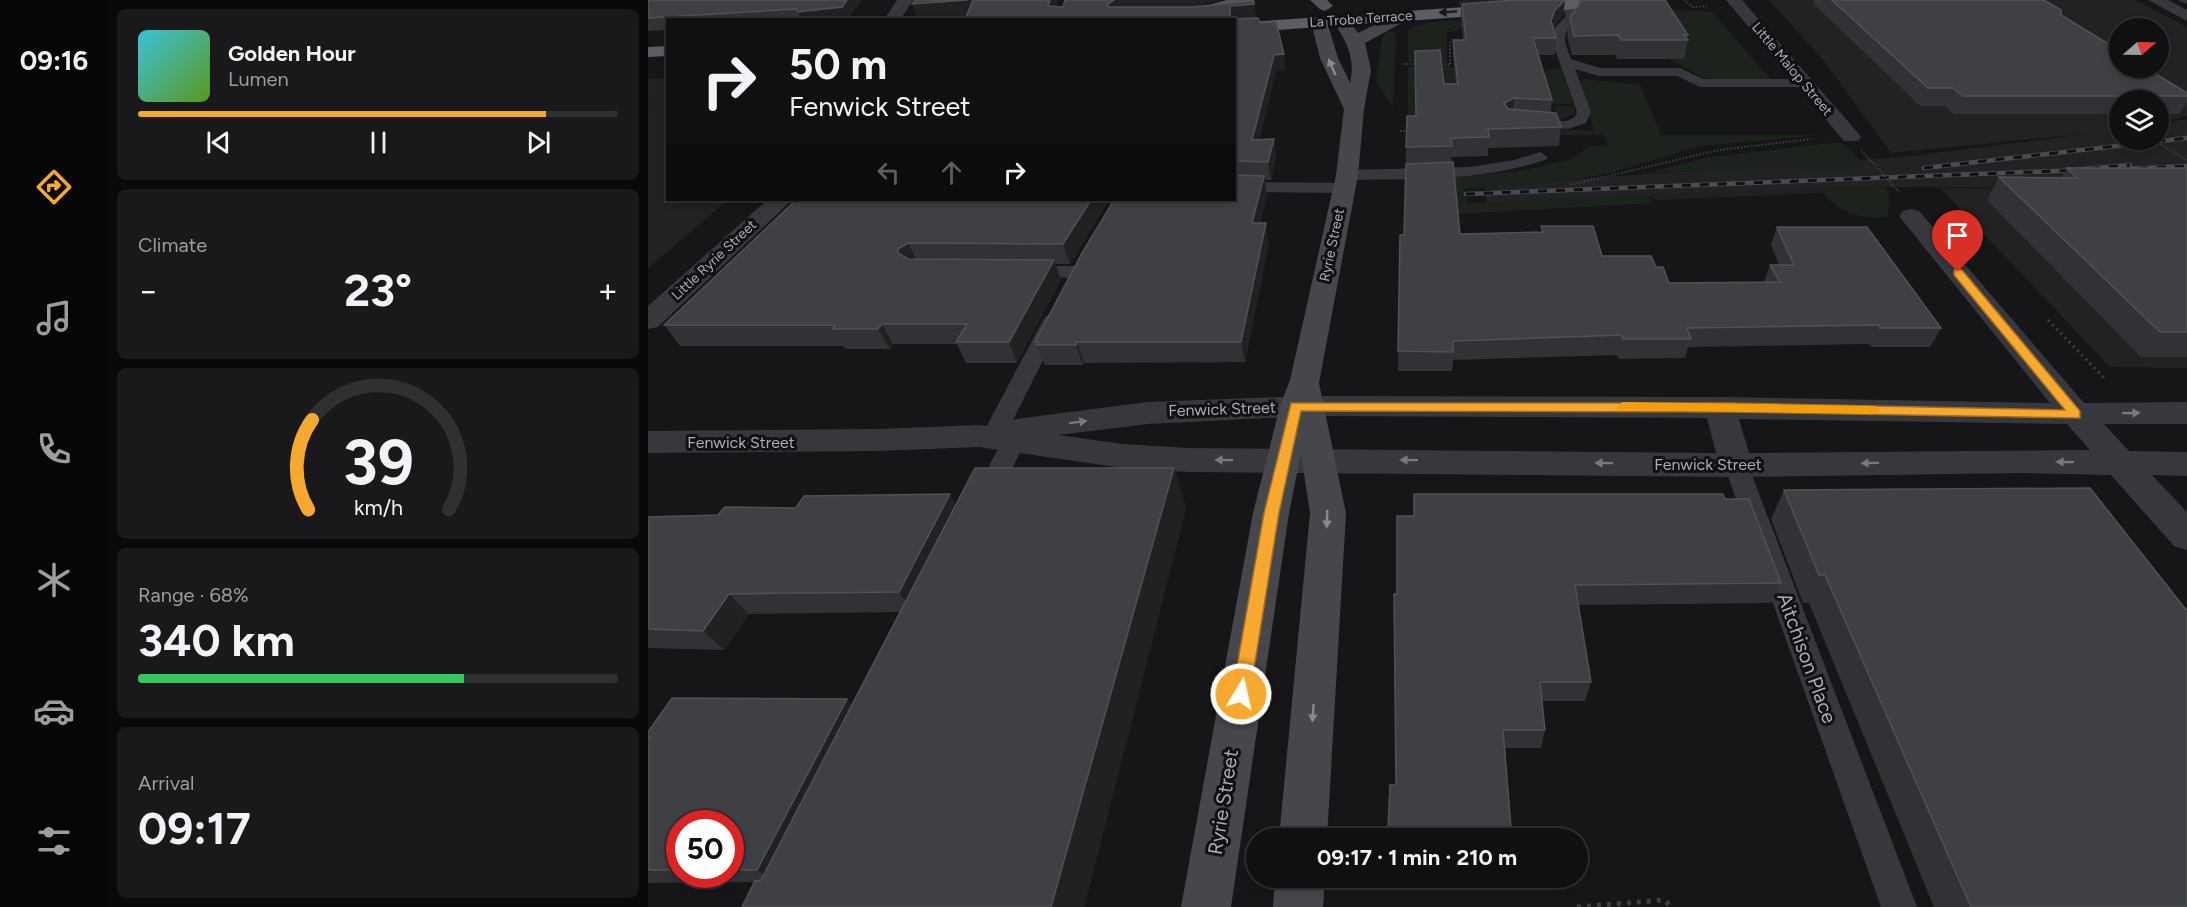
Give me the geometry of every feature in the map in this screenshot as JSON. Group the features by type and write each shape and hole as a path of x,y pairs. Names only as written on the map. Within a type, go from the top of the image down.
{"highway":[{"name":"La Trobe Terrace","path":"1186,15 1415,0"},
{"name":"La Trobe Terrace","path":"1236,28 1319,7 1340,20 1632,0"},
{"path":"648,52 666,51"},
{"path":"648,68 666,66"}],"main road":[{"path":"1186,15 1245,0"},
{"path":"1319,7 1329,58 1354,109"},
{"path":"1356,41 1403,16"},
{"name":"Ryrie Street","path":"1206,907 1269,529 1301,461 1303,398 1346,181 1354,109 1362,69 1356,41 1340,20"},
{"name":"Ryrie Street","path":"1301,461 1328,513 1304,828"},
{"path":"1298,907 1299,888"}],"street":[{"path":"893,18 906,0"},
{"name":"Little Malop Street","path":"1734,0 1856,144"},
{"path":"2156,0 2187,16"},
{"name":"Little Ryrie Street","path":"648,321 779,201"},
{"path":"1905,204 2076,414 2187,536"},
{"name":"Fenwick Street","path":"648,442 879,441 996,436 1148,413 1303,398 1720,408 2076,414 2187,413"},
{"name":"Aitchison Place","path":"1720,408 1736,465"},
{"name":"Fenwick Street","path":"996,436 1123,456 1188,460 1736,465 2011,462 2187,464"}],"lane":[{"path":"1512,122 1550,126 1568,125 1581,120 1584,112 1557,38 1559,30 1572,16 1567,4"},
{"path":"1567,62 1599,72 1680,72 1700,83 1805,83"},
{"path":"1236,187 1346,181 1516,166 1540,157"},
{"path":"972,525 996,436 1088,254"},
{"path":"1009,272 1077,272"},
{"name":"Aitchison Place","path":"1736,465 1899,907"}],"path":[{"path":"1684,0 1693,7"},
{"path":"1449,33 1450,64"},
{"path":"1402,64 1457,66"},
{"path":"1400,131 1414,131"},
{"path":"1569,184 1598,182 1664,162 1712,151 1801,140 1856,144 1905,204"},
{"path":"2169,149 2187,161"},
{"path":"1577,907 1664,900 1672,907"}],"shaded area":[{"path":"1769,0 2135,0 2187,27 2187,116 2169,120 2169,90 2109,90 2109,150 2169,150 2169,122 2187,119 2187,184 2104,188 1904,187 1486,203 1486,185 1903,157 2094,133 1891,153 1824,61"},
{"path":"1668,9 1712,12 1772,81 1707,80 1669,59"},
{"path":"1476,20 1470,26 1447,33 1447,63 1408,62 1408,31 1414,27 1431,22"},
{"path":"1387,31 1396,33 1393,107 1376,81 1382,38"},
{"path":"1441,66 1513,75 1561,68 1573,104 1551,104 1520,93 1556,117 1555,106 1574,106 1575,114 1557,121 1551,129 1594,131 1581,79 1640,85 1661,135 1821,135 1700,146 1607,174 1532,185 1464,189 1468,203 1882,185 1889,192 1888,217 1852,214 1838,207 1823,193 1657,200 1649,197 1651,203 1457,214 1450,176 1515,172 1568,160 1591,146 1608,146 1604,135 1408,135 1408,67"},
{"path":"666,78 666,201 727,201 648,268 648,79"},
{"path":"1839,142 1866,167 1814,171 1784,167 1649,173 1703,158"},
{"path":"1940,188 2187,190 2187,368 2110,367"}],"building":[{"path":"648,0 847,0 842,7 798,12 796,9 648,18"},
{"path":"915,0 968,0 912,4"},
{"path":"973,0 1050,0 1048,6 1063,7 1065,0 1114,0 1107,5 1109,7 1192,7 1254,1 1254,4 1230,6 1230,18 966,18"},
{"path":"1515,0 1565,0 1555,10 1551,21 1556,38 1533,38 1552,100 1514,98 1504,103 1508,109 1556,113 1561,127 1488,129 1489,137 1451,138 1452,146 1406,147 1407,116 1416,116 1415,51 1440,50 1444,84 1458,84 1453,40 1466,40 1462,4"},
{"path":"1582,0 1665,0 1688,35 1684,35 1688,40 1621,40 1618,35 1574,36 1570,18"},
{"path":"1832,0 2044,0 2061,10 2061,15 2109,44 2109,78 2162,78 2187,93 2187,96 2169,96 2169,90 2109,90 2109,96 1963,96 1953,88 1928,88"},
{"path":"1258,18 1260,23 1276,22 1284,54 1274,55 1252,140 1274,139 1268,162 1236,161 1236,19"},
{"path":"1453,162 1460,234 1543,232 1541,226 1593,226 1602,256 1651,256 1656,267 1663,267 1669,283 1780,282 1770,265 1794,265 1777,227 1867,227 1941,328 1880,328 1879,325 1687,328 1691,339 1623,339 1621,335 1453,341 1453,352 1398,351 1400,235 1404,235 1406,164"},
{"path":"2067,168 2187,168 2187,332 2160,332 1999,177 2077,178"},
{"path":"1236,175 1264,176 1252,223 1266,223 1241,342 1077,342 1076,345 1037,345 1038,342 1035,342 1082,253 1113,201 1236,201"},
{"path":"795,201 1090,201 1063,244 908,243 898,249 898,253 908,259 1054,260 1009,342 956,342 967,324 882,324 878,329 833,329 835,325 664,325"},
{"path":"975,468 1174,468 1051,907 742,907 755,881 761,880"},
{"path":"2090,488 2187,611 2187,907 1971,907 1825,575 1819,575 1784,490"},
{"path":"950,494 899,592 729,594 703,631 648,629 648,517 718,515 725,507 796,508 804,496"},
{"path":"1414,494 1723,494 1725,499 1749,499 1781,583 1575,585 1591,682 1540,682 1545,730 1503,730 1511,828 1388,828 1390,785 1396,785 1394,594 1397,594 1397,516 1414,516"},
{"path":"672,698 847,699 757,870 744,870 744,810 666,810 666,870 648,870 648,743 651,738 648,738 648,732"}],"railway":[{"path":"1924,168 2187,138"},
{"path":"2073,170 2130,165"},
{"path":"2121,169 2187,166"},
{"path":"1466,194 2082,170"}],"slow traffic":[{"path":"1623,407 1874,410"}],"route":[{"path":"1241,694 1271,513 1296,406 1734,408 2076,414 1958,272"}]}
